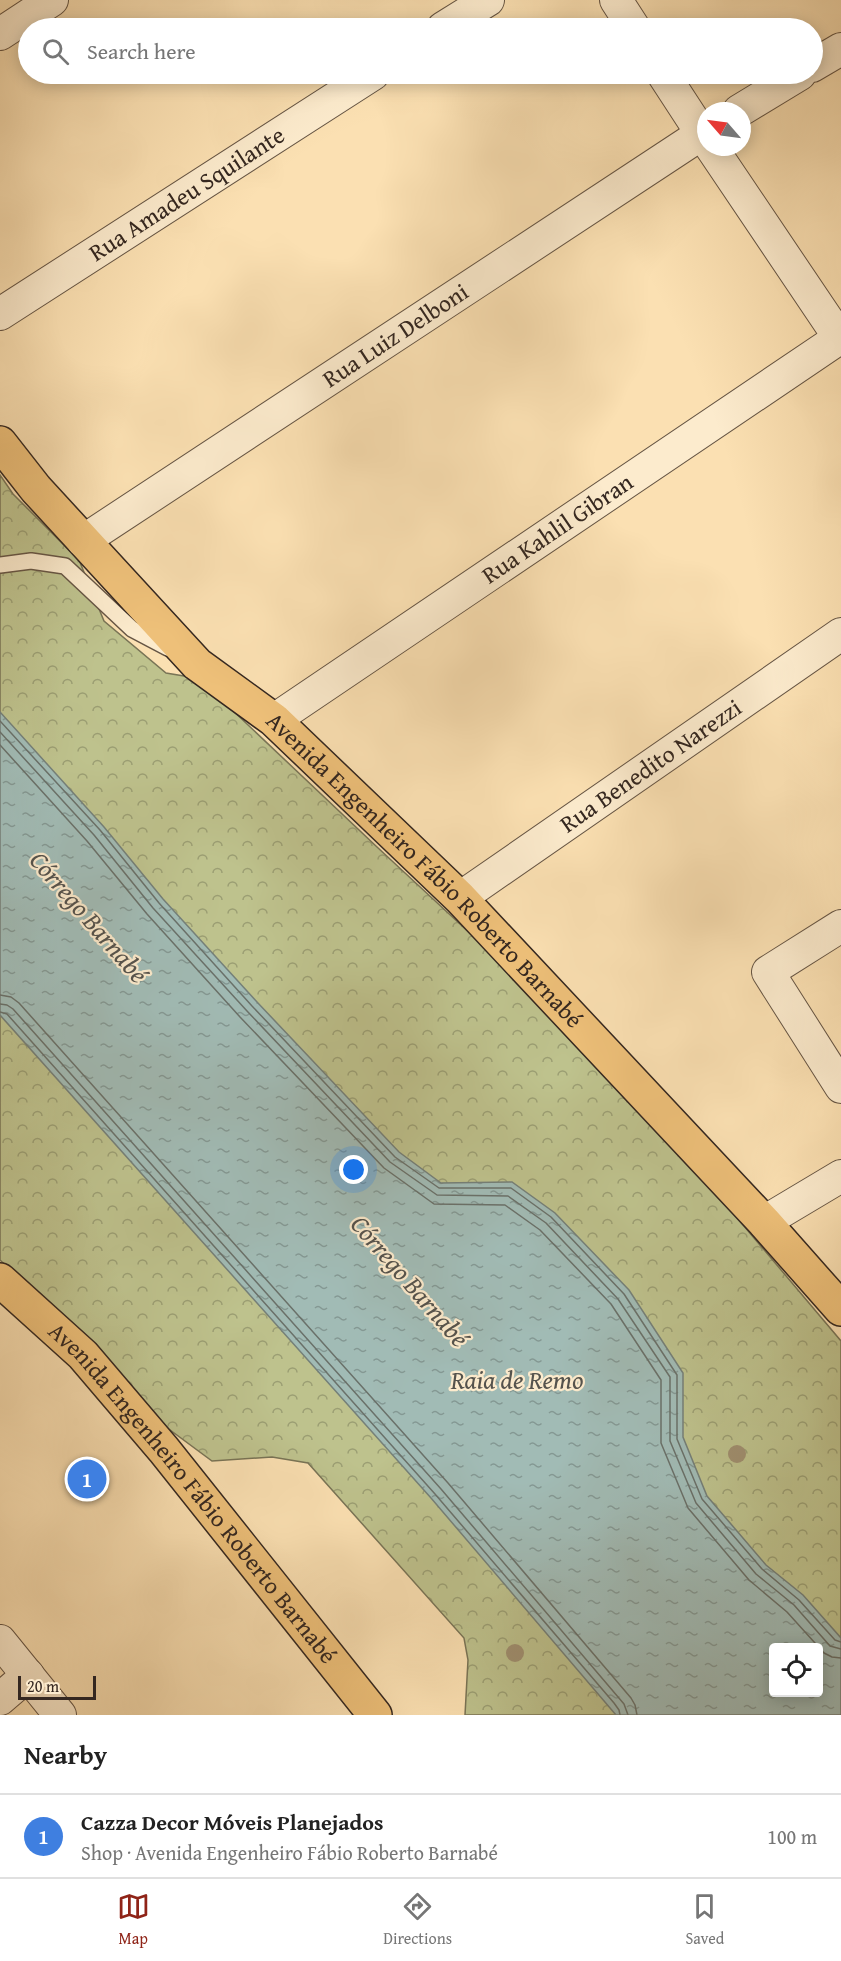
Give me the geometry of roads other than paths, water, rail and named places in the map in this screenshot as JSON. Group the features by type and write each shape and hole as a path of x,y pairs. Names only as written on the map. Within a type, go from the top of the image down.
{"main road":[{"name":"Avenida Engenheiro Fábio Roberto Barnabé","path":"0,443 36,489 197,664 274,720 460,898 764,1222 841,1310"},
{"name":"Avenida Engenheiro Fábio Roberto Barnabé","path":"0,1280 83,1355 171,1460 375,1714"}],"street":[{"path":"24,18 52,0"},
{"path":"459,18 488,0"},
{"path":"616,0 628,18"},
{"path":"0,34 18,22"},
{"path":"823,60 841,49"},
{"name":"Rua Amadeu Squilante","path":"0,314 357,84"},
{"path":"670,84 697,125"},
{"path":"751,104 784,84"},
{"name":"Rua Luiz Delboni","path":"83,541 697,144"},
{"path":"718,156 841,338"},
{"name":"Rua Kahlil Gibran","path":"274,720 841,338"},
{"name":"Rua Benedito Narezzi","path":"460,898 841,634"},
{"path":"841,927 768,972 841,1087"},
{"path":"764,1222 841,1176"},
{"path":"0,1641 60,1715"},
{"path":"0,1699 28,1675"}],"lane":[{"path":"0,565 31,561 65,566 132,629 197,664"}],"water":[{"name":"Raia de Remo","path":"0,712 104,827 163,899 399,1152 441,1183 512,1182 555,1213 629,1290 683,1373 683,1437 707,1496 766,1565 803,1595 841,1638 841,1715 616,1715 431,1498 0,1015"}],"place":[{"name":"Cazza Decor Móveis Planejados","path":"87,1479"}],"water label":[{"name":"Córrego Barnabé","path":"89,917"},
{"name":"Córrego Barnabé","path":"410,1281"}]}
